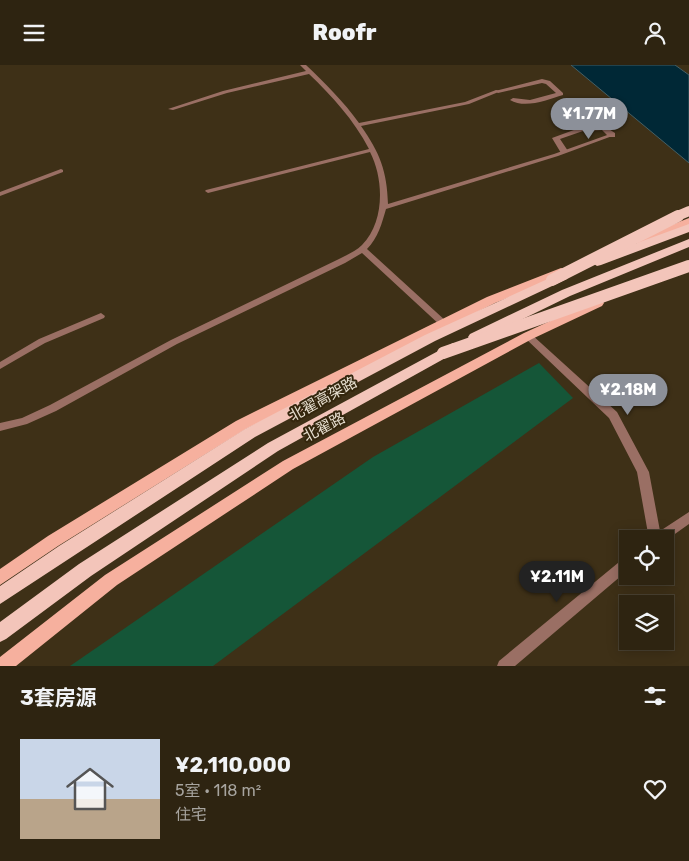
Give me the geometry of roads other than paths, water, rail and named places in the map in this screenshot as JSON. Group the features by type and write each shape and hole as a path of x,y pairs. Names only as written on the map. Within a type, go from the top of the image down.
{"highway":[{"path":"552,280 655,226 689,211"},
{"name":"北翟高架路","path":"0,597 65,551 250,433 430,338 552,280 689,228"},
{"name":"北翟高架路","path":"0,633 85,570 274,447 443,353 566,293 689,243"},
{"path":"443,353 689,266"}],"main road":[{"path":"0,578 53,541 242,425 491,300 689,221"},
{"name":"北翟路","path":"2,666 111,580 288,465 528,336 689,261"}],"street":[{"path":"498,91 542,81 548,82 561,94 530,102 513,100"},
{"path":"564,151 556,138 582,129 604,128 612,135"},
{"path":"528,336 612,415 643,472 655,530"},
{"path":"670,530 689,517"},
{"path":"504,666 619,570"}],"lane":[{"path":"0,427 24,421 53,408 174,342 342,261 362,249 371,239 384,207 383,176 372,150 358,125 303,65"},
{"path":"171,109 225,92 310,72"},
{"path":"358,125 467,103 498,91"},
{"path":"384,207 556,155 612,135"},
{"path":"208,191 372,150"},
{"path":"0,194 61,171"},
{"path":"362,249 444,324"},
{"path":"0,366 42,341 101,316"}],"water":[{"path":"571,65 675,65 689,75 689,163"}]}
